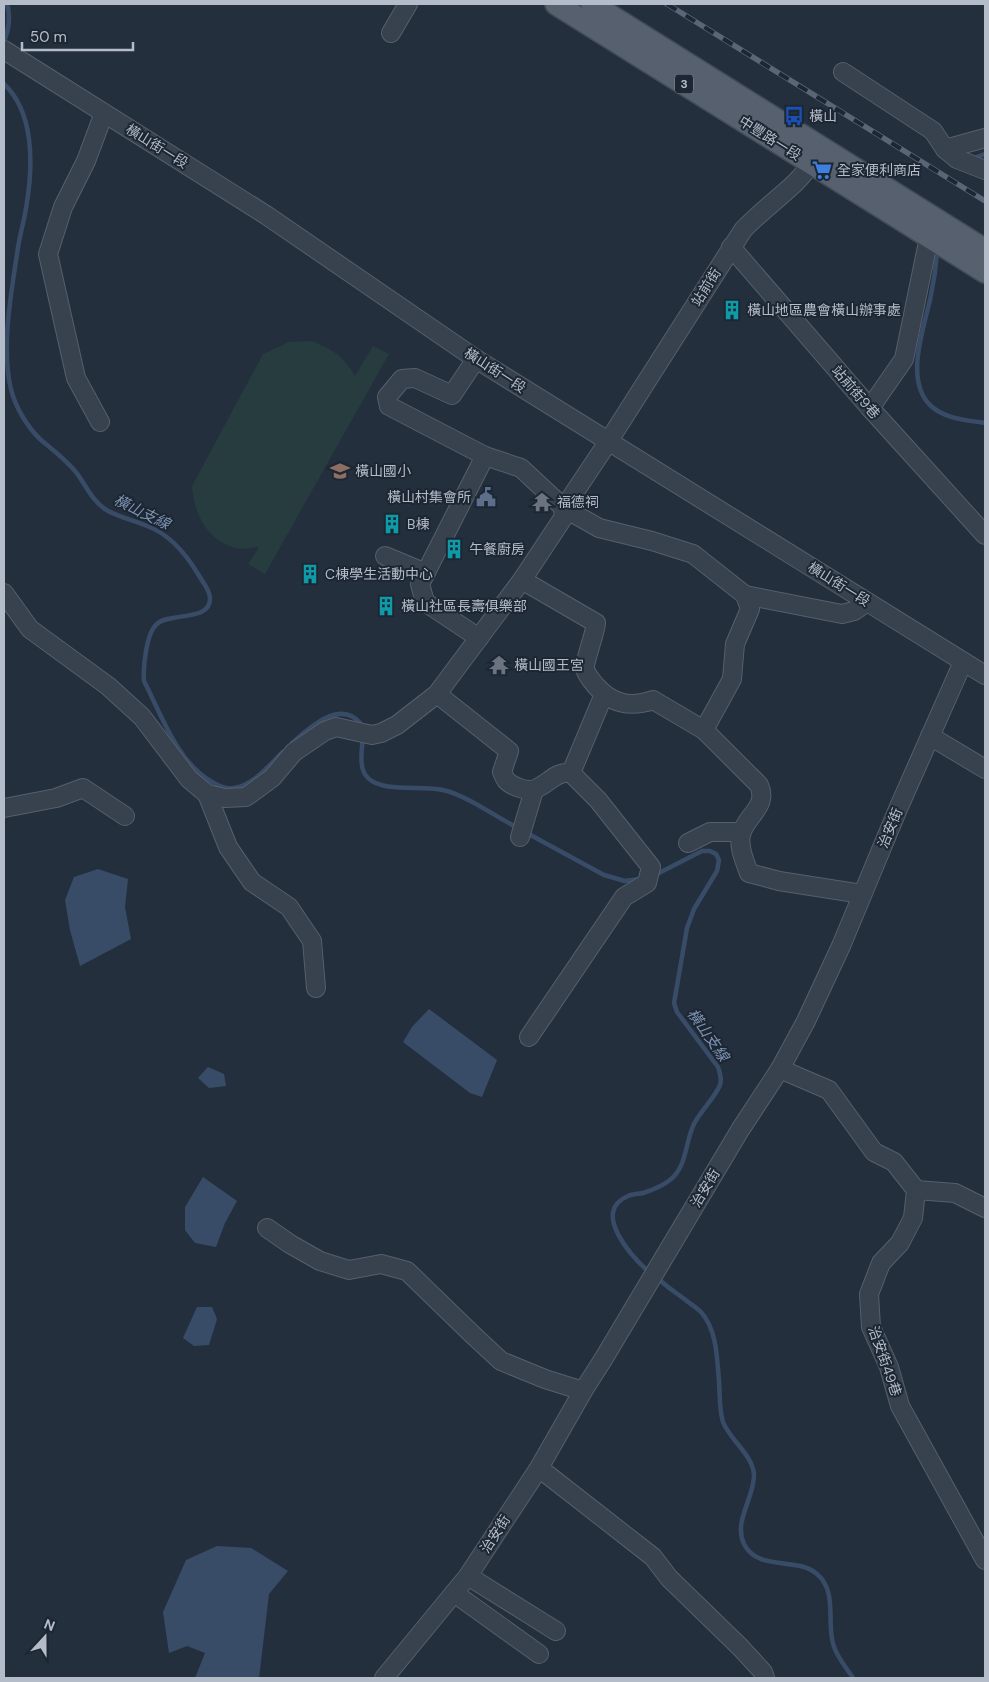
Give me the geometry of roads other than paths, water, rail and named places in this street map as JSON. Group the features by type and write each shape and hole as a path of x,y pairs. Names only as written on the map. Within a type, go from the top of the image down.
{"main road":[{"name":"中豐路一段","path":"556,4 816,155 985,250"},
{"name":"中豐路一段","path":"592,4 816,155 929,237 985,272"}],"street":[{"path":"391,33 408,4"},
{"name":"橫山街一段","path":"8,53 266,215 476,359 985,675"},
{"path":"843,72 933,131 945,149 957,159 985,170"},
{"path":"100,422 76,378 48,254 63,207 86,161 104,113"},
{"path":"945,149 985,138"},
{"name":"站前街","path":"207,794 225,798 246,797 272,778 294,752 325,731 336,727 372,734 381,733 397,724 437,694 522,580 563,518 564,508 731,247 755,217 796,182 816,155"},
{"path":"870,408 904,359 929,237"},
{"name":"站前街9巷","path":"731,247 870,408 985,535"},
{"path":"476,359 452,395 415,378 402,379 387,397 389,406 485,456 521,468 564,508 599,528 652,541 693,554 745,595 842,614 854,611 867,602"},
{"path":"479,638 425,602 420,584 485,456"},
{"path":"385,556 426,573"},
{"path":"522,580 596,623 585,668 589,678 604,694 622,704 643,703 653,700 704,730 759,785 763,793 761,801 741,832 740,841 743,857 749,873 779,881 862,894"},
{"path":"4,593 30,629 108,686 142,717 189,779 207,794 228,847 252,882 289,907 312,941 316,988"},
{"path":"704,730 732,679 735,644 750,609 745,595"},
{"name":"治安街","path":"391,1676 468,1576 539,1468 583,1391 740,1130 780,1069 806,1021 841,946 963,662"},
{"path":"437,694 509,751 502,772 506,780 520,789 534,790 556,775 564,772 571,773 598,800 649,875 624,897 529,1037"},
{"path":"571,773 604,694"},
{"path":"930,736 985,769"},
{"path":"4,808 56,798 83,788 125,816"},
{"path":"523,828 534,790"},
{"path":"688,843 710,832 741,832"},
{"path":"780,1069 829,1090 874,1152 894,1162 916,1190 956,1193 985,1208"},
{"name":"治安街49巷","path":"916,1190 913,1218 900,1243 881,1263 869,1294 872,1327 890,1367 900,1406 985,1560"},
{"path":"267,1228 320,1261 349,1270 381,1264 407,1271 501,1361 545,1379 583,1391"},
{"path":"539,1468 630,1537 653,1557 669,1578 740,1648 763,1672 766,1678"},
{"path":"468,1576 556,1631"},
{"path":"454,1593 539,1654"}],"water":[{"path":"98,869 128,879 125,907 131,939 80,966 70,930 65,900 74,877"},
{"path":"429,1009 497,1060 482,1097 470,1093 403,1042 412,1027"},
{"path":"208,1067 224,1074 226,1086 209,1088 198,1078"},
{"path":"203,1177 237,1201 225,1223 216,1247 195,1243 185,1230 185,1207"},
{"path":"197,1307 212,1307 217,1319 209,1345 194,1346 183,1338"},
{"path":"217,1546 251,1548 288,1571 269,1594 259,1678 195,1678 205,1653 187,1646 169,1653 163,1612 186,1560"}],"waterway":[{"path":"4,42 9,23 7,4"},
{"name":"橫山支線","path":"4,84 14,96 21,109 29,139 30,155 29,187 12,286 7,339 8,373 16,403 31,430 71,467 100,505 115,514 142,524 170,539 188,559 210,595 209,606 197,614 171,618 157,624 150,635 145,660 144,681 164,723 189,763 212,782 231,788 241,786 255,779 283,752"},
{"path":"974,158 985,154"},
{"path":"937,252 933,284 918,352 918,382 923,395 931,406 943,414 985,423"},
{"name":"橫山支線","path":"292,743 307,730 325,718 334,715 352,716 360,723"},
{"name":"橫山支線","path":"363,737 361,759 363,770 368,778 375,783 383,786 443,790 471,801 518,828"},
{"name":"橫山支線","path":"525,832 604,875 625,881 640,879"},
{"name":"橫山支線","path":"650,1273 634,1257 618,1235 613,1213 617,1203 628,1196 657,1188 676,1175 683,1161 694,1124 711,1100 721,1080 718,1067 677,1012 674,1003 687,928 694,909 717,871 719,860 716,854 710,851 702,851 655,875"},
{"name":"橫山支線","path":"656,1277 701,1312 713,1336 717,1354 720,1407 723,1422 749,1460 754,1474 741,1527 744,1544 750,1553 758,1558 808,1569 823,1580 829,1596 833,1644 840,1659 853,1678"}],"railway":[{"path":"667,4 985,201"}],"place":[{"name":"橫山","path":"794,116"},
{"name":"全家便利商店","path":"822,170"},
{"name":"橫山地區農會橫山辦事處","path":"732,310"},
{"name":"橫山國小","path":"340,471"},
{"name":"橫山村集會所","path":"486,497"},
{"name":"福德祠","path":"542,502"},
{"name":"B棟","path":"392,524"},
{"name":"午餐廚房","path":"454,549"},
{"name":"C棟學生活動中心","path":"310,574"},
{"name":"橫山社區長壽俱樂部","path":"386,606"},
{"name":"橫山國王宮","path":"499,665"}]}
